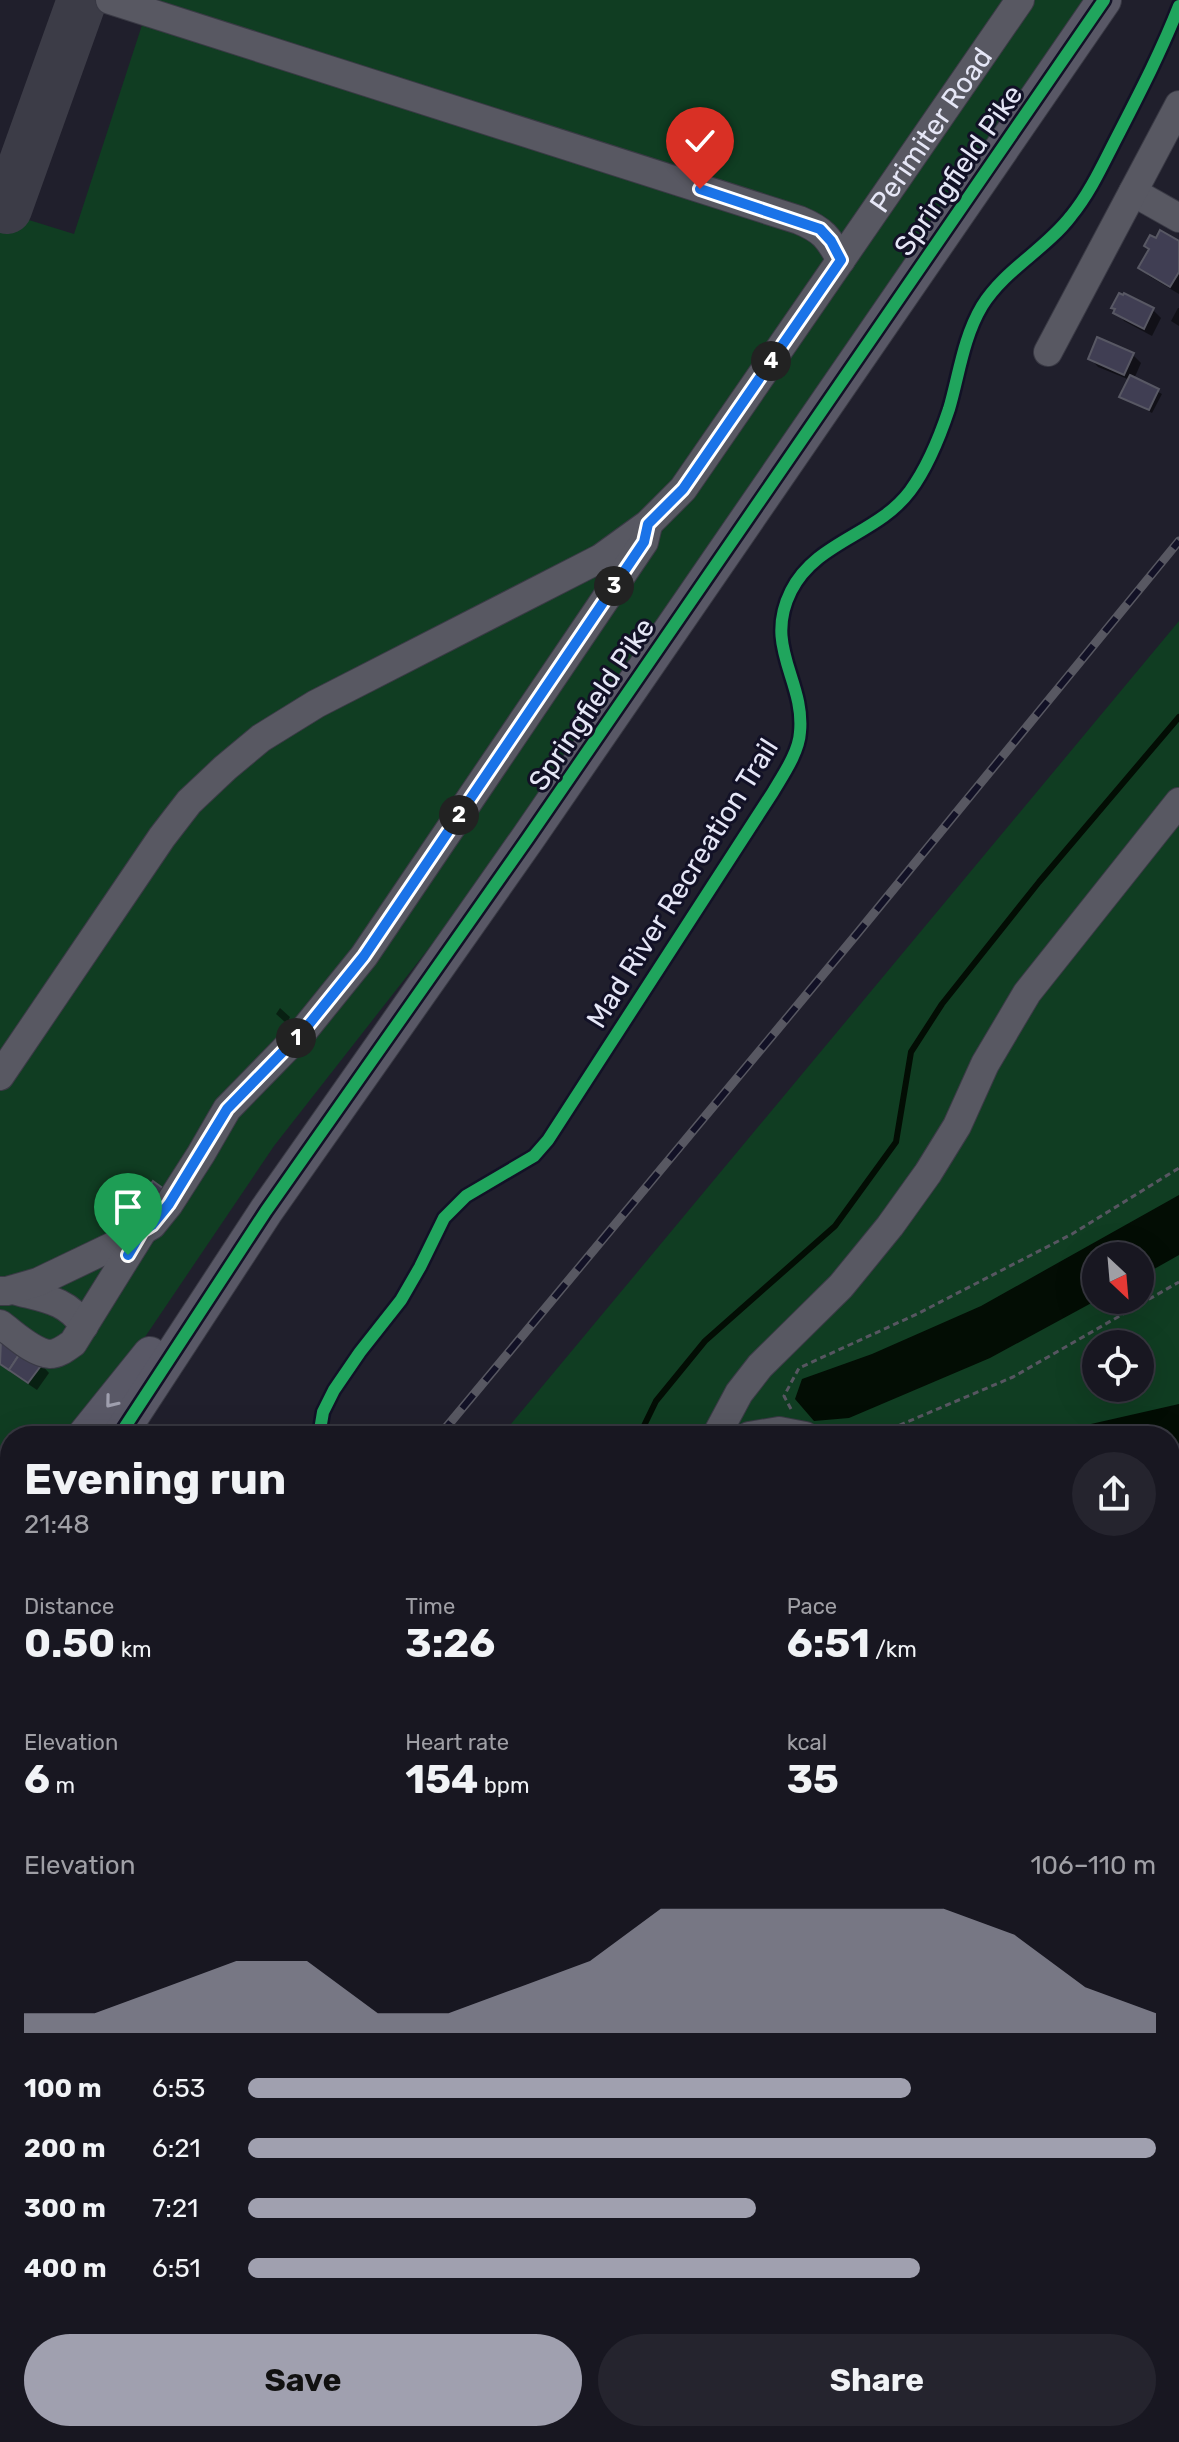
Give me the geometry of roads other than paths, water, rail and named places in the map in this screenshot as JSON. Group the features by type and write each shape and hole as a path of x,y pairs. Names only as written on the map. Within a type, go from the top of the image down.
{"main road":[{"name":"Springfield Pike","path":"126,1426 266,1211 528,838 1104,0"},
{"path":"92,1426 266,1211"}],"street":[{"path":"110,0 799,220 820,229 841,260"},
{"name":"Perimiter Road","path":"648,524 683,489 1020,0"},
{"path":"1048,352 1179,105"},
{"path":"1133,192 1179,218"},
{"path":"0,1076 162,837 189,802 225,768 261,738 316,704 601,558 648,524"},
{"path":"6,1290 38,1282 152,1225 169,1204 227,1109 305,1029 364,956 644,542 648,524"},
{"path":"721,1426 739,1393 760,1366 841,1286 890,1226 957,1126 985,1064 1027,993 1179,802"},
{"path":"0,1324 38,1350 51,1354 62,1351 73,1343 142,1231"},
{"path":"6,1290 51,1298 69,1308 84,1326"},
{"path":"739,1393 757,1426"}],"waterway":[{"path":"644,1426 656,1401 705,1341 835,1226 896,1142 911,1052 942,1004 1039,882 1179,717"}],"railway":[{"path":"447,1426 1179,541"}]}
